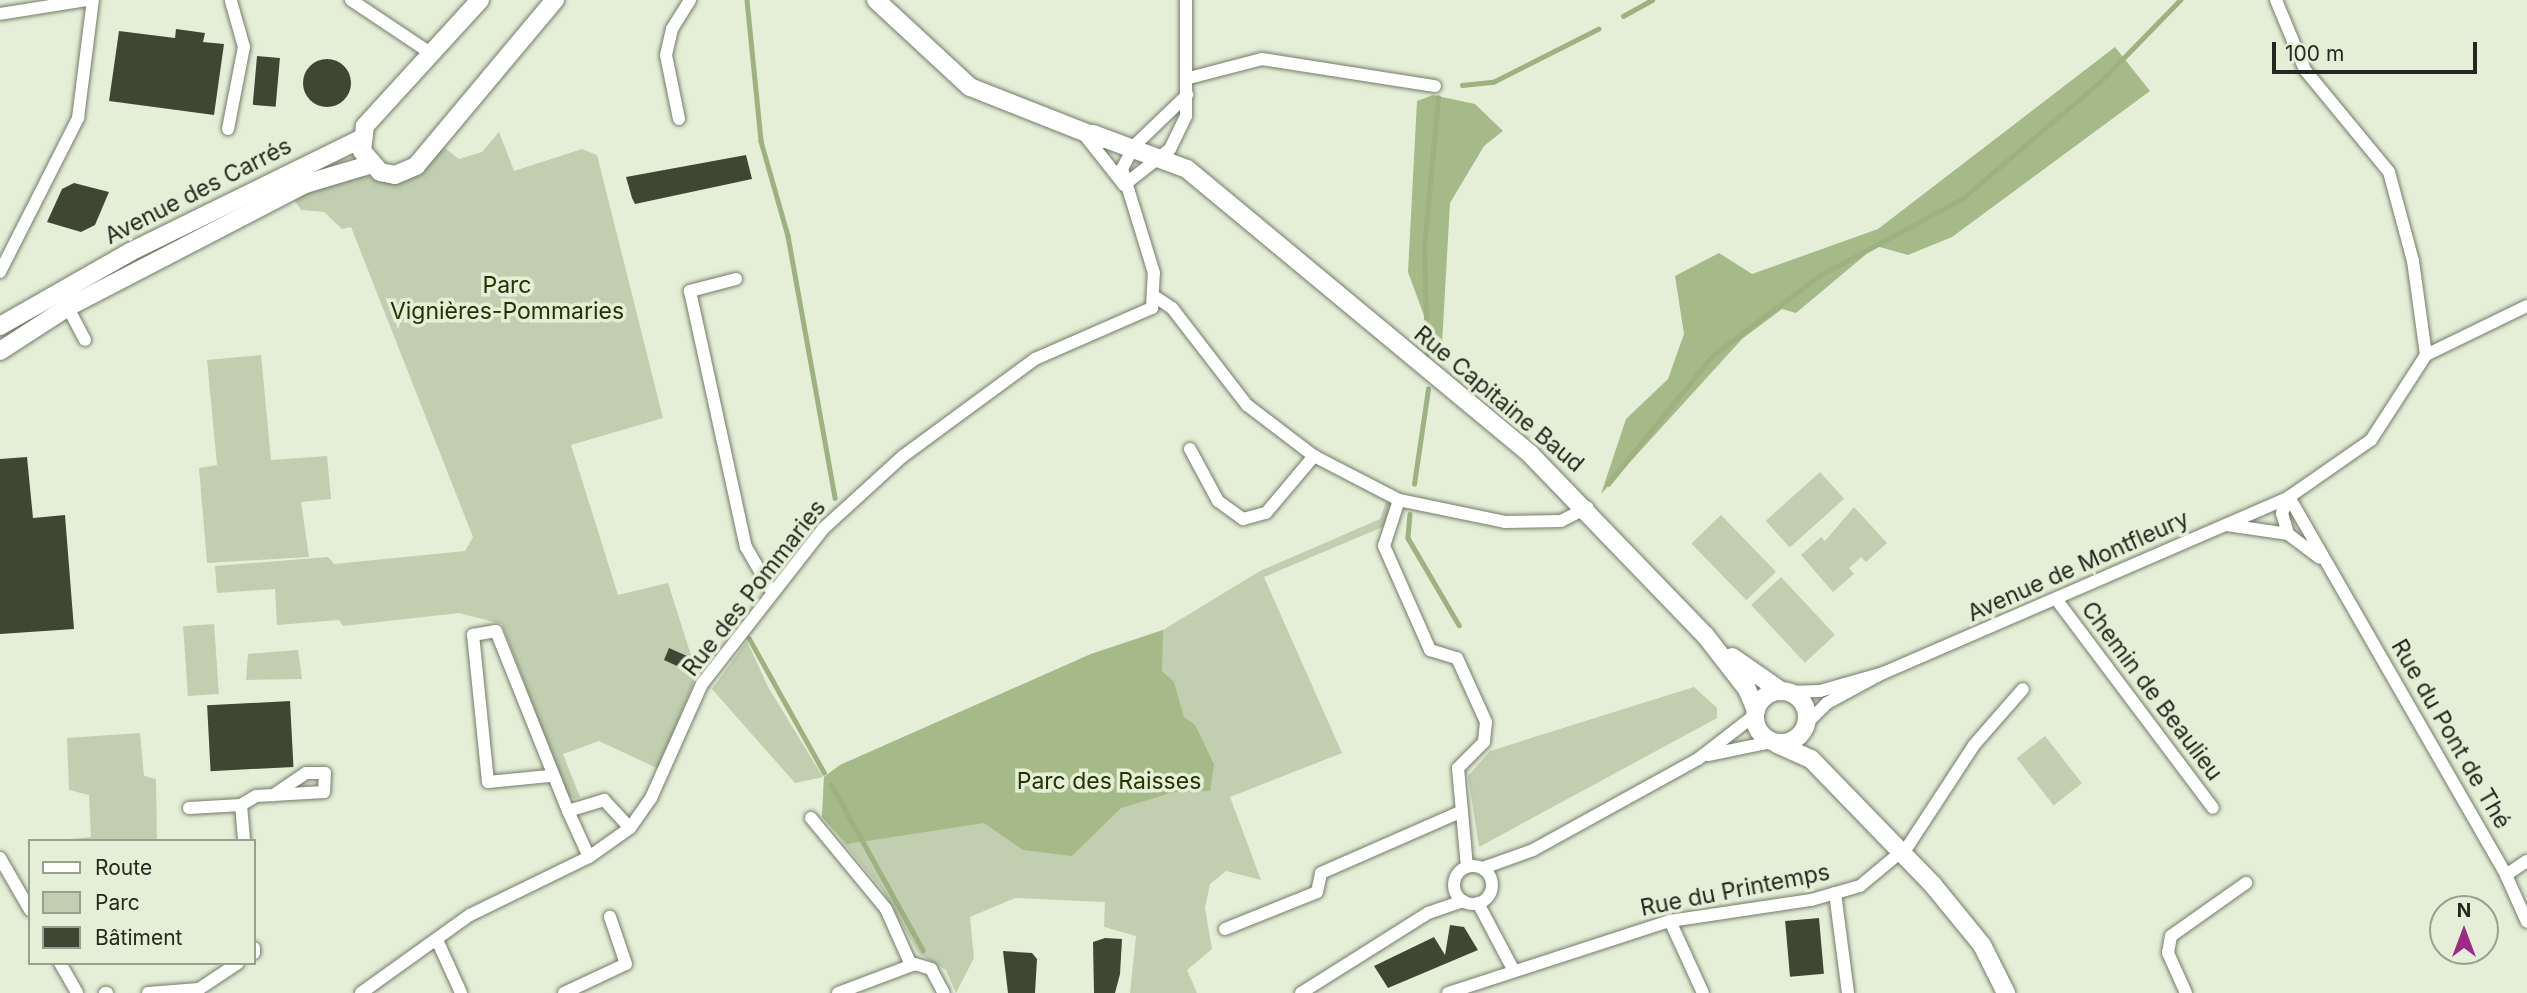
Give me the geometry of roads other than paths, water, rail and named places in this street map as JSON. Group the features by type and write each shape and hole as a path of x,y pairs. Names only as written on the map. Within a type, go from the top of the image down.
{"main road":[{"name":"Avenue des Carrés","path":"0,326 58,290 361,139 426,50 469,0"},
{"name":"Avenue des Carrés","path":"413,71 480,0"},
{"name":"Rue Capitaine Baud","path":"876,0 970,87 1157,159 1216,191 1244,220 1587,507 1705,635 1747,689 1755,713"},
{"name":"Avenue des Carrés","path":"0,351 68,307 305,184 369,165 395,175 416,166 551,2"},
{"path":"361,139 369,165"},
{"name":"Rue Capitaine Baud","path":"1705,635 1784,691"},
{"path":"1901,852 1807,725 1804,703 1784,691 1768,694 1755,713 1774,743 1811,759 1901,852 1973,933 2006,993"},
{"path":"1774,743 1797,739 1807,725"}],"street":[{"path":"0,14 87,0"},
{"path":"0,272 78,118 93,0"},
{"path":"216,0 231,0 244,47 228,129"},
{"path":"351,0 426,50"},
{"path":"679,119 666,55 672,29 691,0"},
{"path":"1124,185 1157,159 1186,116 1189,78 1186,0"},
{"path":"2276,0 2305,70 2389,172 2413,261 2426,355 2527,306"},
{"path":"1189,78 1262,59 1436,86"},
{"path":"1124,185 1132,149 1187,95"},
{"path":"1087,131 1124,185 1157,298 1172,308 1247,405 1314,456 1395,498 1518,522 1561,520 1587,507"},
{"path":"736,279 690,291 746,547 772,592"},
{"path":"58,290 85,340"},
{"name":"Rue des Pommaries","path":"361,993 481,909 589,857 630,828 655,791 702,684 823,529 903,456 1035,359 1070,340 1143,316 1157,298"},
{"name":"Avenue de Montfleury","path":"1807,725 1826,703 1883,673 2289,497 2311,485 2371,440 2426,355"},
{"path":"1190,449 1218,501 1243,519 1266,513 1314,456"},
{"path":"2301,519 2311,485"},
{"path":"2288,534 2282,513 2289,497"},
{"name":"Rue du Pont de Thé","path":"2289,497 2333,568 2507,875 2527,922"},
{"path":"1395,498 1384,546 1430,650 1457,658 1486,722 1484,742 1458,768 1467,867 1429,914"},
{"name":"Rue du Pont de Thé","path":"2224,525 2288,534 2333,568"},
{"name":"Chemin de Beaulieu","path":"2056,599 2213,808"},
{"path":"549,776 488,782 474,635 496,631 549,776 589,857"},
{"name":"Avenue de Montfleury","path":"1784,691 1820,691 1883,673"},
{"path":"1901,852 1974,745 2023,690"},
{"path":"1467,867 1483,869 1533,850 1698,759 1755,713"},
{"path":"1698,759 1774,743"},
{"path":"189,808 241,804 273,795"},
{"path":"568,811 604,800 630,828"},
{"path":"241,804 244,839"},
{"path":"1225,929 1317,891 1321,873 1460,812"},
{"path":"811,818 886,909 911,965"},
{"path":"1478,903 1492,882 1533,850"},
{"name":"Rue du Printemps","path":"1448,993 1513,969 1670,920 1835,893 1860,886 1901,852"},
{"path":"0,858 28,907"},
{"path":"2507,875 2527,862"},
{"path":"1483,869 1492,882"},
{"path":"1454,882 1463,901"},
{"path":"2186,993 2168,953 2171,936 2246,883"},
{"path":"1835,893 1847,993"},
{"path":"1301,993 1429,914 1463,901 1478,903"},
{"path":"1478,903 1513,969"},
{"path":"564,993 626,964 610,917"},
{"path":"1670,920 1703,993"},
{"path":"436,940 461,993"},
{"path":"61,965 77,993"},
{"path":"148,993 199,989 236,965"},
{"path":"838,993 911,965 931,969 944,993"}],"waterway":[{"path":"747,0 761,141 788,236 835,498"},
{"path":"1623,16 1652,0"},
{"path":"1608,484 1712,356 1819,276 1963,198 2100,82 2180,0"},
{"path":"1462,85 1493,82 1598,29"},
{"path":"1427,355 1424,247 1438,98"},
{"path":"1414,484 1428,389"},
{"path":"1410,514 1408,538 1459,625"},
{"path":"749,638 824,772"},
{"path":"831,784 923,950"}],"park label":[{"name":"Parc Vignières-Pommaries","path":"507,298"},
{"name":"Parc des Raisses","path":"1109,781"}]}
